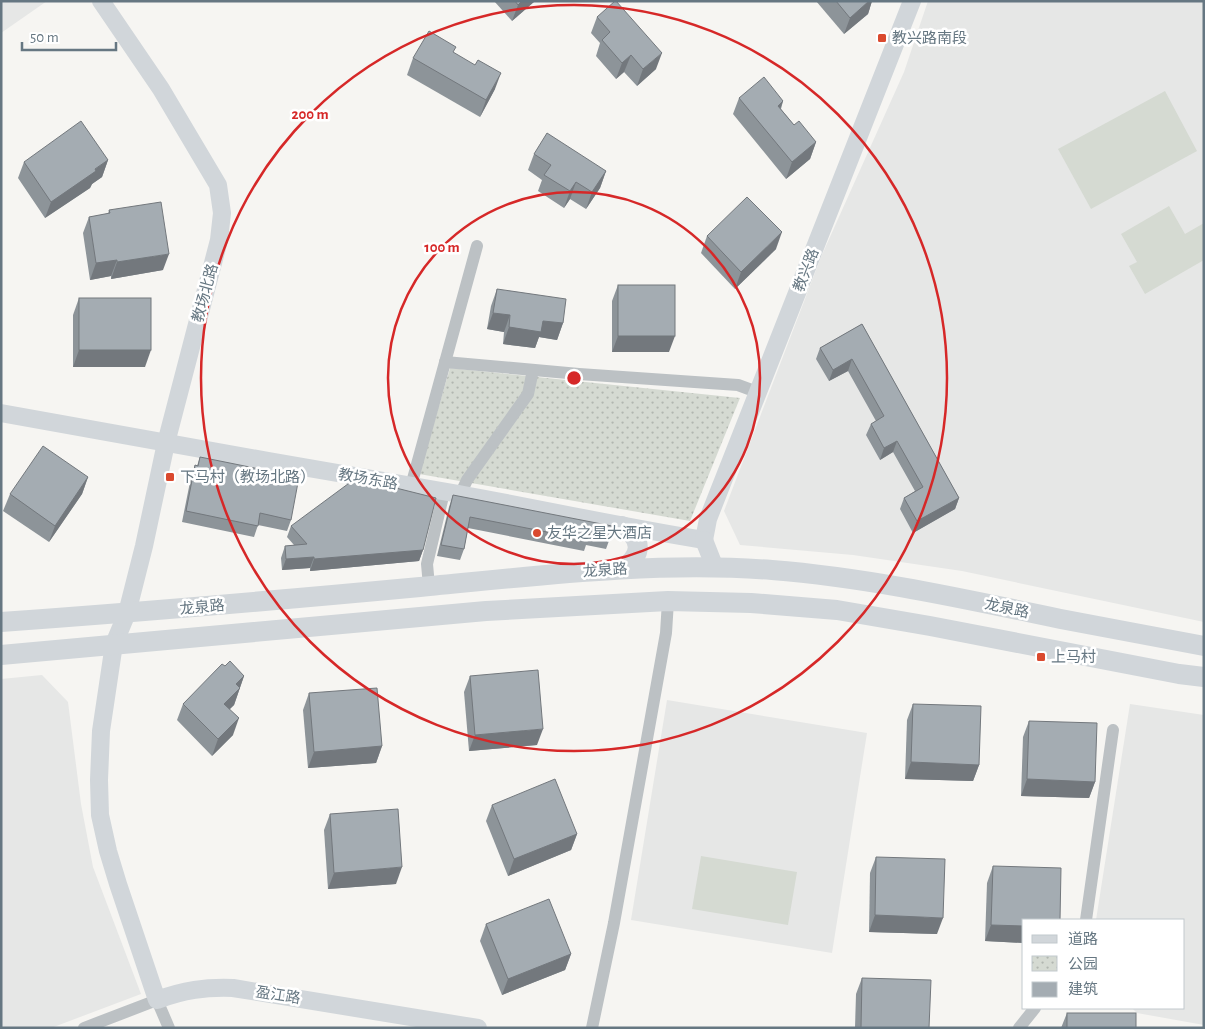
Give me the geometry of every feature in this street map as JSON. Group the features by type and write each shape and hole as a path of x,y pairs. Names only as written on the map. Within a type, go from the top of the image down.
{"main road":[{"path":"622,526 636,537 638,549 634,559 622,569"},
{"name":"龙泉路","path":"1,622 127,613 670,566 771,570 919,589 1204,646"},
{"name":"龙泉路","path":"1,655 486,611 668,601 837,610 1179,674 1204,677"}],"street":[{"name":"教场北路","path":"101,1 161,89 218,185 222,213 219,240 166,443 144,546 127,613 114,644 100,731 98,780 100,815 118,884 157,1000"},
{"name":"教兴路","path":"704,540 708,519 912,1"},
{"path":"411,486 477,246"},
{"path":"445,362 738,385 758,392"},
{"path":"429,586 427,564 452,493 467,480 528,394 533,370"},
{"name":"教场东路","path":"1,413 704,540"},
{"path":"704,540 715,568"},
{"path":"592,1028 614,922 666,634 668,601"},
{"path":"1086,919 1113,730"},
{"name":"盈江路","path":"84,1028 179,992 209,987 233,988 478,1028"},
{"path":"157,1000 169,1028"},
{"path":"1019,1028 1034,1009"}],"shaded area":[{"path":"1,1 47,1 1,33"},
{"path":"928,1 1204,1 1204,622 962,571 853,555 740,545 724,511 821,257 904,72"},
{"path":"42,675 68,702 81,804 93,867 141,994 51,1028 1,1028 1,679"},
{"path":"667,700 867,733 832,953 631,920"},
{"path":"1130,704 1204,715 1204,1025 1137,1013 1133,1009 1185,1009 1185,919 1096,919"}],"green space":[{"path":"1165,91 1197,151 1091,209 1058,149"},
{"path":"1169,206 1185,234 1204,223 1204,260 1145,294 1129,266 1137,262 1121,234"},
{"path":"450,368 740,398 690,521 419,474"},
{"path":"701,856 797,872 788,925 692,909"}],"building":[{"path":"615,1 662,53 643,69 631,55 622,63 602,40 610,32 597,17"},
{"path":"836,1 869,1 850,18"},
{"path":"429,31 456,47 453,52 475,65 478,60 501,73 486,100 413,58"},
{"path":"764,77 783,101 778,106 794,125 799,121 816,142 792,162 739,98"},
{"path":"81,121 108,160 95,169 96,171 51,202 24,162"},
{"path":"547,133 606,171 592,192 576,182 570,191 544,175 551,165 534,154"},
{"path":"747,197 782,232 741,272 707,236"},
{"path":"161,202 169,254 117,262 117,260 96,263 89,217 110,213 109,210"},
{"path":"618,285 675,285 675,336 618,336"},
{"path":"497,289 566,299 563,323 543,321 541,332 509,327 510,315 493,313"},
{"path":"79,298 151,298 151,350 79,350"},
{"path":"862,324 959,498 917,521 904,498 923,487 897,441 884,448 871,424 884,416 852,359 833,370 820,348"},
{"path":"43,446 88,477 55,526 10,494"},
{"path":"200,457 299,477 291,520 260,513 258,526 186,511 195,465 198,466"},
{"path":"356,478 436,498 423,550 314,559 314,557 286,559 285,546 307,544 291,526"},
{"path":"453,495 612,526 610,538 589,534 588,540 470,517 464,549 441,545"},
{"path":"230,661 244,676 236,684 240,688 224,704 239,718 218,739 183,704 222,664 225,666"},
{"path":"538,670 543,729 475,735 470,676"},
{"path":"377,688 382,746 314,752 309,693"},
{"path":"913,704 981,706 979,765 911,762"},
{"path":"1029,721 1097,723 1095,782 1027,779"},
{"path":"555,779 577,834 514,859 492,805"},
{"path":"398,809 402,867 334,873 330,814"},
{"path":"876,857 945,859 943,918 875,915"},
{"path":"993,866 1061,868 1060,919 1022,919 1022,926 991,925"},
{"path":"549,899 571,954 508,979 486,924"},
{"path":"862,978 931,980 929,1028 861,1028"},
{"path":"1067,1013 1136,1013 1136,1028 1067,1028"}],"place":[{"name":"教兴路南段","path":"882,38"},
{"name":"下马村（教场北路）","path":"170,477"},
{"name":"友华之星大酒店","path":"537,533"},
{"name":"上马村","path":"1041,657"}]}
